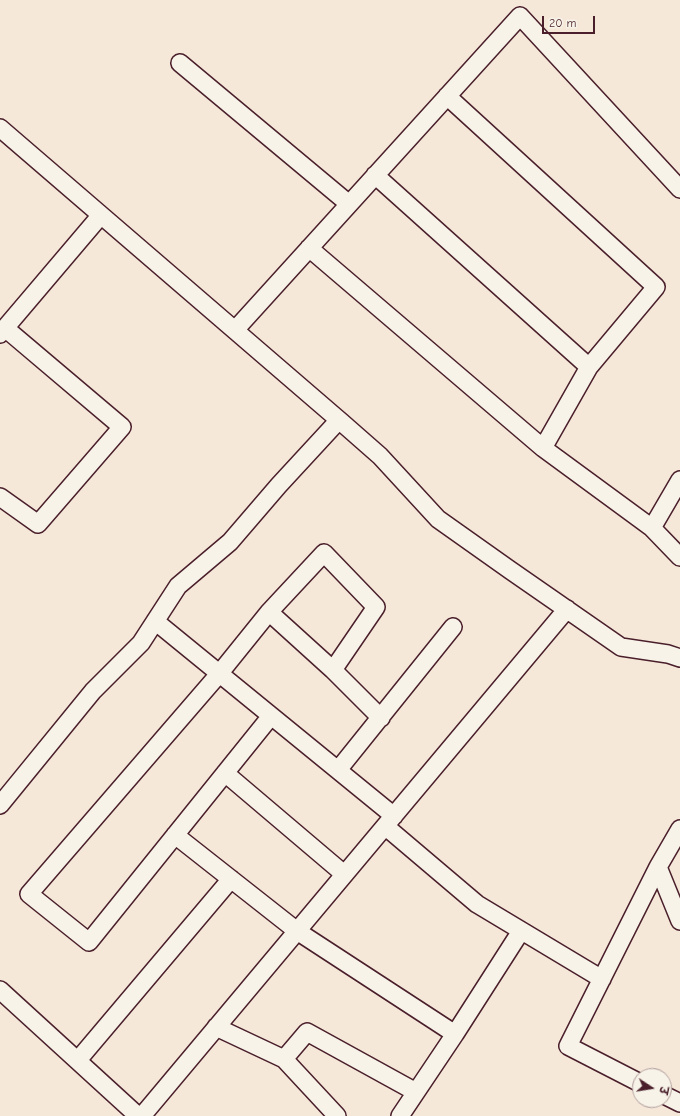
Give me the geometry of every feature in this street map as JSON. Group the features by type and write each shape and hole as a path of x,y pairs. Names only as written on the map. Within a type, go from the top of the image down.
{"street":[{"path":"235,330 520,16 680,189"},
{"path":"180,63 349,204"},
{"path":"447,96 656,287 589,367 543,448"},
{"path":"3,136 101,215 380,456 438,519 621,647 668,654 680,658"},
{"path":"375,175 589,367"},
{"path":"0,497 38,524 122,427 3,331 101,215"},
{"path":"309,248 543,448 652,528 680,557"},
{"path":"0,805 93,691 141,643 178,586 230,542 278,485 339,420"},
{"path":"652,528 680,480"},
{"path":"271,716 89,942 29,894 219,674 269,612 324,553 376,606 333,670"},
{"path":"142,1116 567,609"},
{"path":"269,612 333,670 381,718"},
{"path":"155,621 338,770 389,821 477,904 602,979"},
{"path":"338,770 453,627"},
{"path":"225,772 344,874"},
{"path":"632,1079 568,1046 658,867 680,829"},
{"path":"175,835 297,931 455,1034"},
{"path":"658,867 680,921"},
{"path":"78,1060 231,879"},
{"path":"400,1116 521,931"},
{"path":"0,990 138,1116"},
{"path":"216,1027 284,1058 337,1116"},
{"path":"284,1058 307,1032 416,1092"}]}
